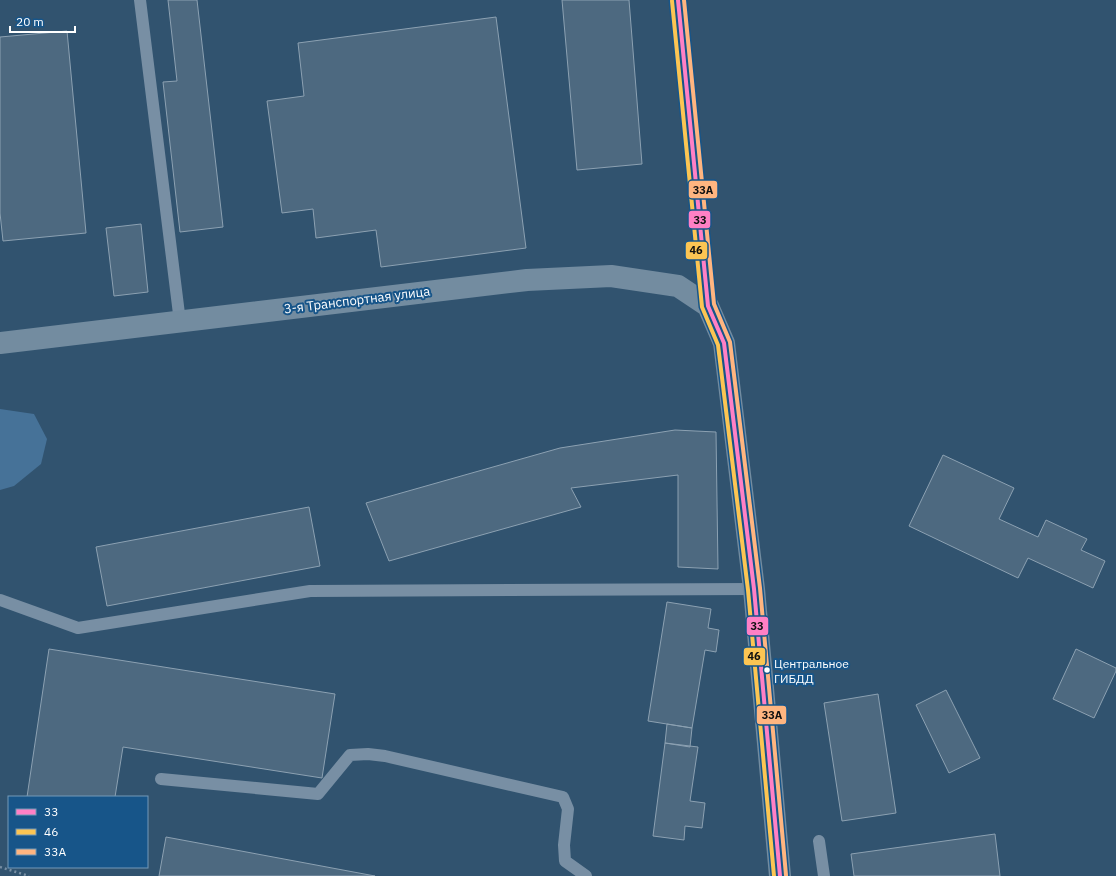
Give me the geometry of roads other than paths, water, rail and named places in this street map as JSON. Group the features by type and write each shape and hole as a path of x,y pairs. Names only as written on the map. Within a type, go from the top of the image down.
{"street":[{"name":"3-я Транспортная улица","path":"0,343 527,280 611,276 678,286 708,306"},
{"path":"708,306 724,343 754,589 780,876"}],"lane":[{"path":"140,0 180,322"},
{"path":"678,0 708,306"},
{"path":"0,600 78,628 310,591 754,589"},
{"path":"161,778 318,794 350,756 368,754 385,756 547,793 563,797 568,809 564,845 565,861 586,876"},
{"path":"820,841 824,876"}],"water":[{"path":"0,409 34,414 47,439 41,464 14,486 0,490"}],"place":[{"name":"Центральное ГИБДД","path":"767,670"}]}
